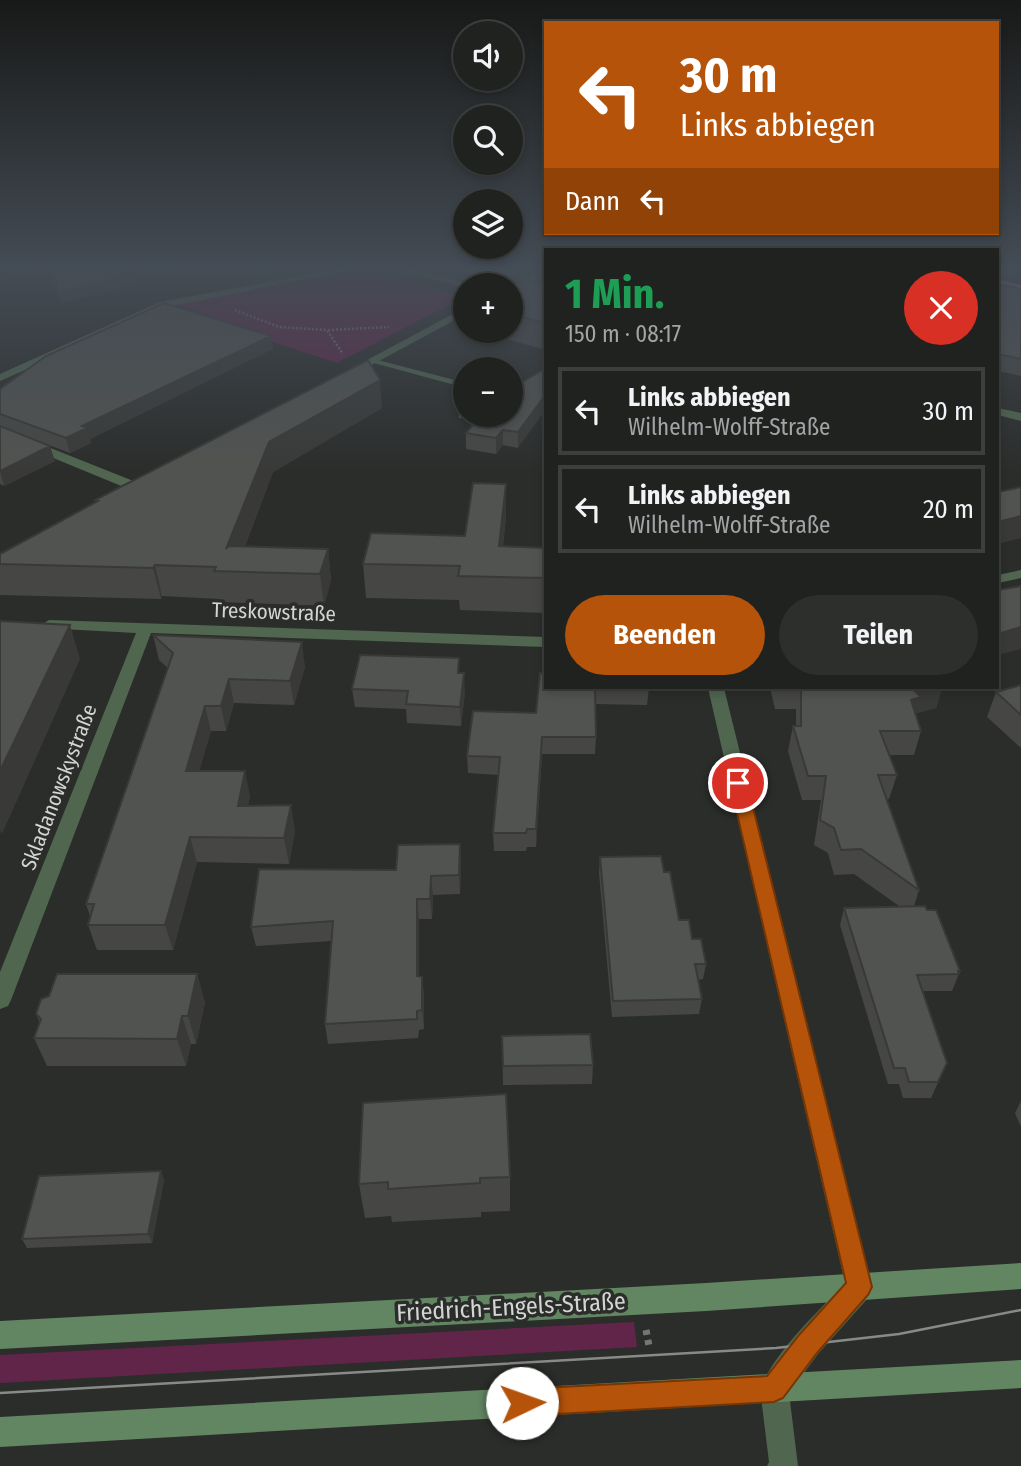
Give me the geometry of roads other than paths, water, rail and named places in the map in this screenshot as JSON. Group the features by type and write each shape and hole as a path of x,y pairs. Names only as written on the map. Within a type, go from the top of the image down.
{"main road":[{"name":"Friedrich-Engels-Straße","path":"0,1335 1021,1276"},
{"path":"0,1432 1021,1374"}],"street":[{"path":"0,378 92,335"},
{"path":"338,379 419,335"},
{"path":"999,412 1021,417"},
{"path":"0,432 135,487"},
{"path":"999,579 1021,574"},
{"name":"Treskowstraße","path":"27,625 544,642"},
{"name":"Skladanowskystraße","path":"0,1000 145,629"},
{"path":"716,689 859,1287 808,1344 774,1389 783,1453 782,1466"}],"lane":[{"path":"373,360 453,382"}],"tram line":[{"path":"0,1393 776,1348 899,1334 1021,1310"}]}
